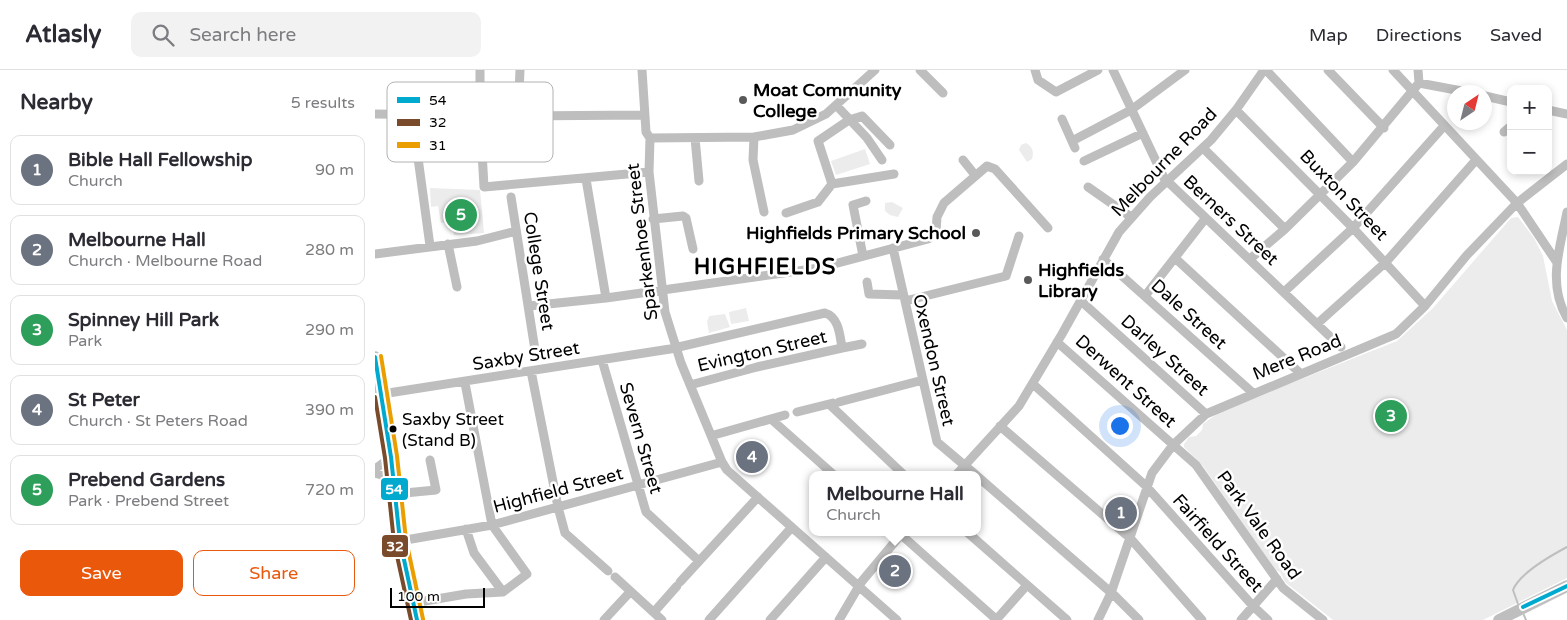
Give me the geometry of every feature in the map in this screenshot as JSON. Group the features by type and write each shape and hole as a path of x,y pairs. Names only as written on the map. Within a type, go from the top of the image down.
{"main road":[{"path":"375,357 391,457 400,540 417,620"},
{"path":"1499,620 1567,586"}],"street":[{"name":"Sparkenhoe Street","path":"643,70 644,115 646,132 650,138 649,172 653,219 665,312 675,346 722,462"},
{"path":"650,138 754,137 793,130 816,120 875,70"},
{"path":"920,70 943,93"},
{"path":"1035,70 1038,80 1056,92 1098,70"},
{"name":"Berners Street","path":"1113,70 1166,180 1341,347"},
{"path":"1062,119 1074,145 1131,110 1185,70"},
{"path":"1265,70 1353,162"},
{"name":"Melbourne Road","path":"960,471 1019,406 1119,232 1166,180 1203,148 1236,110 1265,70"},
{"path":"1328,70 1384,128"},
{"path":"1393,70 1517,203 1535,227 1556,261"},
{"path":"1249,259 1285,229 1353,162 1384,128 1419,83 1418,70"},
{"path":"1419,83 1447,88"},
{"path":"1492,98 1507,101"},
{"path":"836,105 867,138 882,160"},
{"name":"Buxton Street","path":"1236,110 1321,194 1425,306"},
{"path":"1552,111 1567,114"},
{"path":"553,116 644,115"},
{"path":"832,184 818,140 849,120 861,116 890,145"},
{"path":"1284,292 1353,228 1445,126"},
{"path":"1083,161 1143,133"},
{"path":"754,137 753,160 764,212"},
{"path":"695,138 699,182"},
{"path":"1203,148 1285,229"},
{"path":"963,160 975,175"},
{"path":"1317,324 1386,262 1476,160"},
{"path":"419,162 430,246"},
{"path":"483,162 485,187 649,172"},
{"name":"Mere Road","path":"1098,620 1111,593 1146,486 1152,473 1173,445 1206,414 1253,392 1396,334 1425,306 1467,256 1517,203 1567,164"},
{"path":"529,306 606,298 819,268 928,238 936,232 940,208 987,166 993,167 1049,228"},
{"path":"786,213 818,202 832,184 895,174"},
{"path":"587,179 606,298"},
{"path":"1088,188 1131,217"},
{"name":"College Street","path":"511,197 535,350"},
{"path":"863,256 853,205 866,201"},
{"path":"1567,212 1564,236 1556,261 1555,274 1563,297 1567,318"},
{"path":"653,219 683,216 686,218 693,249"},
{"path":"1145,296 1205,219"},
{"path":"375,254 477,240 516,231"},
{"path":"867,282 869,294 904,298 1006,276 1019,236"},
{"path":"449,244 457,287"},
{"name":"Oxendon Street","path":"893,248 937,442 972,471"},
{"path":"1175,258 1301,374"},
{"name":"Dale Street","path":"1103,260 1253,392"},
{"name":"Darley Street","path":"1081,301 1206,414"},
{"name":"Saxby Street","path":"382,394 465,383 602,360 825,313 831,315"},
{"name":"Evington Street","path":"831,315 836,322 842,348"},
{"name":"Derwent Street","path":"1057,342 1173,445"},
{"name":"Evington Street","path":"690,385 757,367 862,344"},
{"name":"Severn Street","path":"602,360 636,485 646,512 699,561"},
{"path":"531,371 558,508 565,533 662,620"},
{"path":"797,412 923,380"},
{"path":"413,603 466,594 503,592 527,574 492,525 465,383"},
{"name":"Fairfield Street","path":"1033,384 1146,486 1253,606 1268,620"},
{"path":"833,403 900,471"},
{"path":"715,435 785,415"},
{"path":"771,419 830,471"},
{"path":"1000,426 1130,538 1202,620"},
{"name":"Park Vale Road","path":"1173,445 1196,466 1283,588 1323,620"},
{"path":"391,457 375,471 385,476 394,490 437,490 431,460"},
{"path":"722,462 758,497 897,620"},
{"name":"Highfield Street","path":"400,540 492,525 722,462"},
{"name":"Oxendon Street","path":"981,479 1139,620"},
{"path":"653,612 758,497"},
{"path":"709,620 792,527"},
{"path":"466,529 474,553 503,592"},
{"path":"839,620 858,586 899,536"},
{"path":"904,536 997,620 1027,585"},
{"path":"972,536 1067,620"},
{"path":"770,620 826,557"},
{"path":"1241,620 1277,579"},
{"path":"605,620 630,592"}],"shaded area":[{"path":"1026,143 1032,148 1033,152 1032,159 1027,162 1019,150 1021,145"},
{"path":"865,149 870,164 836,175 831,161"},
{"path":"430,188 480,190 484,233 454,235 452,222 441,223 438,206 431,207"},
{"path":"892,202 903,208 898,217 890,215 885,211 885,203"},
{"path":"1518,217 1534,238 1543,256 1552,301 1567,330 1567,578 1483,620 1333,620 1285,582 1280,572 1275,570 1203,466 1184,447 1184,444 1189,437 1196,436 1202,430 1203,424 1221,411 1397,341 1433,308 1511,218"},
{"path":"746,308 749,321 731,324 729,312"},
{"path":"725,314 730,327 709,333 707,322 709,316"}],"waterway":[{"path":"1518,604 1513,590 1516,584 1529,571 1567,547"},
{"path":"1523,613 1526,620"}],"transit line":[{"name":"31","path":"381,356 397,456 406,540 423,619"},
{"name":"54","path":"375,357 391,457 400,541 417,620"},
{"name":"32","path":"375,397 385,458 394,542 411,620"},
{"name":"54","path":"1523,607 1567,586"}],"place":[{"name":"Moat Community College","path":"743,100"},
{"name":"Prebend Gardens","path":"461,215"},
{"name":"Highfields Primary School","path":"976,233"},
{"name":"Highfields Library","path":"1028,280"},
{"name":"Spinney Hill Park","path":"1391,416"},
{"name":"Saxby Street (Stand B)","path":"393,429"},
{"name":"St Peter","path":"752,457"},
{"name":"Bible Hall Fellowship","path":"1121,513"},
{"name":"Melbourne Hall","path":"895,571"}],"district":[{"name":"HIGHFIELDS","path":"765,267"}]}
